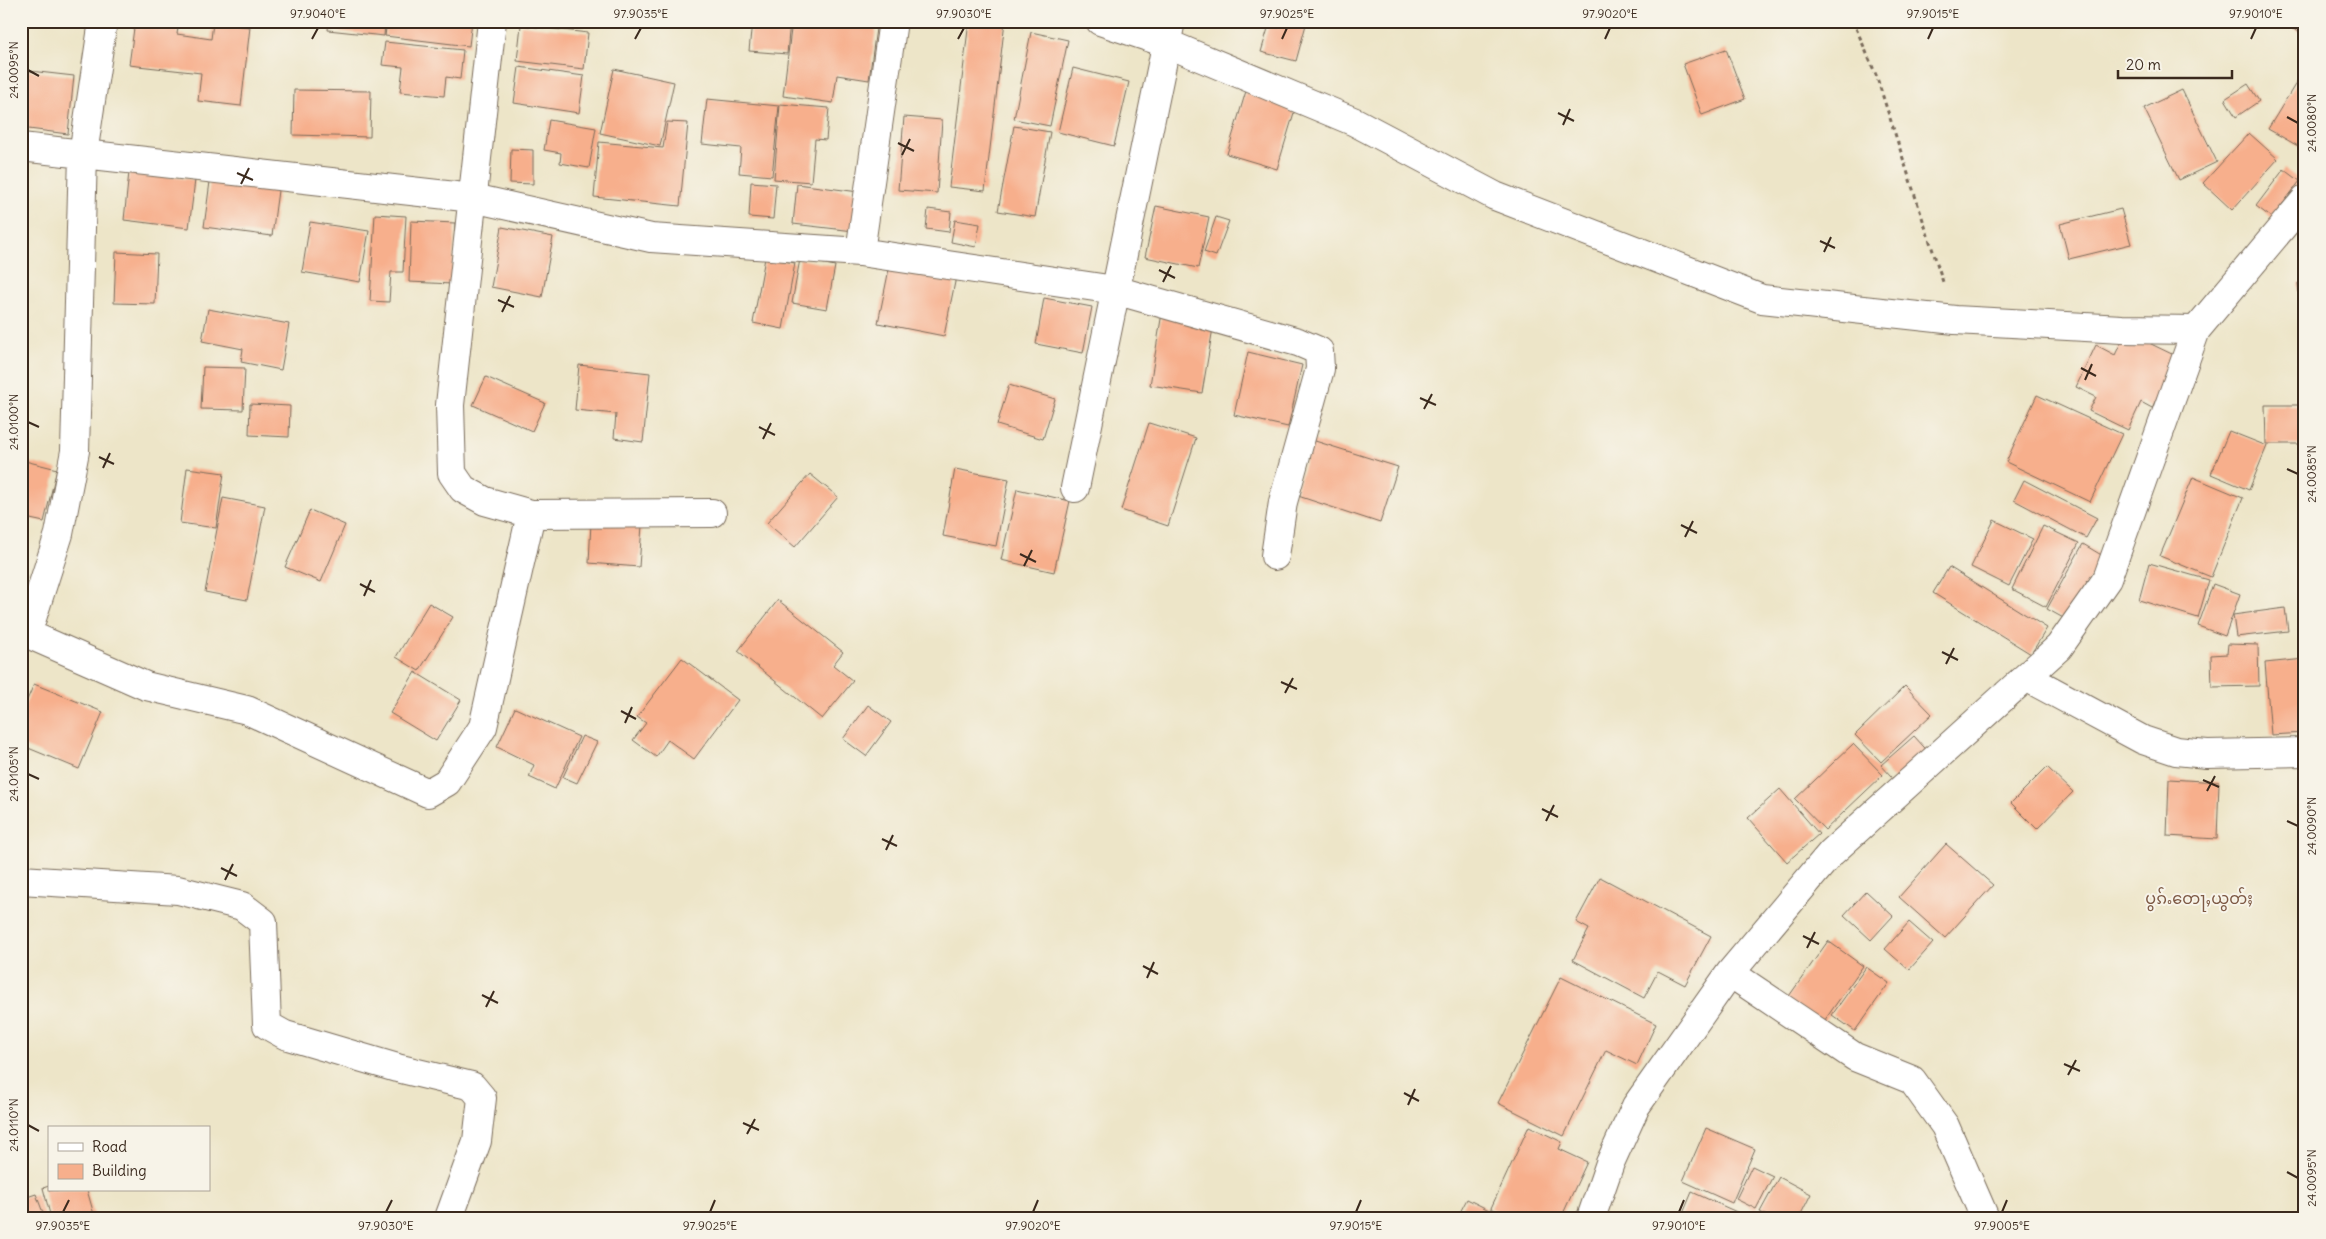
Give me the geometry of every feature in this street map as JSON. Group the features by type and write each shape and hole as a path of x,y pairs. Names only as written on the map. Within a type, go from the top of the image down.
{"street":[{"path":"103,21 83,154 75,451 59,534 24,632 146,686 247,710 428,793 447,782 483,727 531,514"},
{"path":"492,21 450,405 452,473 463,489 485,501 531,514 712,513"},
{"path":"860,252 893,21"},
{"path":"1100,21 1168,32 1354,122 1495,196 1762,299 1955,320 2122,329 2196,330"},
{"path":"1076,488 1168,32"},
{"path":"21,148 474,198 651,238 860,252 1115,290 1298,342 1319,351 1320,369 1283,502 1275,556"},
{"path":"1591,1218 1610,1163 1636,1106 1730,973 1831,853 2059,647 2107,579 2196,330 2305,200"},
{"path":"2026,676 2144,740 2176,751 2207,754 2305,752"},
{"path":"21,880 178,890 242,906 263,922 266,1025 285,1034 396,1068 472,1086 482,1098 477,1141 449,1218"},
{"path":"1730,973 1855,1057 1912,1080 1945,1126 1985,1218"}],"path":[{"path":"1853,21 1876,75 1955,320"}],"building":[{"path":"135,21 179,21 177,34 211,39 213,23 250,27 241,106 198,101 201,73 129,65"},
{"path":"259,21 287,21 287,25"},
{"path":"329,21 385,21 384,36 328,30"},
{"path":"387,21 472,21 469,46 385,36"},
{"path":"752,21 790,21 787,54 749,51"},
{"path":"792,21 877,21 869,80 837,75 833,103 783,96"},
{"path":"939,21 967,21 967,26 939,24"},
{"path":"969,21 1005,21 985,191 949,187"},
{"path":"1280,21 1307,21 1296,61 1261,52 1269,25 1279,28"},
{"path":"2290,21 2305,21 2305,34 2288,27"},
{"path":"521,25 588,33 584,69 517,61"},
{"path":"1031,32 1068,40 1050,126 1014,119"},
{"path":"385,42 463,50 460,79 446,77 444,96 400,92 403,67 382,65"},
{"path":"1726,49 1745,99 1702,115 1683,64"},
{"path":"2305,51 2305,150 2268,129 2304,70 2297,65"},
{"path":"519,67 584,76 579,113 514,103"},
{"path":"1073,68 1129,82 1114,146 1058,132"},
{"path":"614,69 674,82 660,146 600,133"},
{"path":"21,70 74,76 68,134 21,128"},
{"path":"2248,84 2259,101 2236,117 2225,99"},
{"path":"294,90 371,91 370,137 293,135"},
{"path":"2182,90 2217,162 2179,180 2144,108"},
{"path":"1246,91 1296,106 1277,169 1227,154"},
{"path":"707,99 779,106 772,176 739,173 741,148 702,144"},
{"path":"780,104 829,108 826,140 815,139 811,182 774,179"},
{"path":"904,117 942,120 937,193 898,190"},
{"path":"549,120 596,128 589,168 560,163 561,153 544,150"},
{"path":"667,122 688,123 680,206 594,197 599,142 663,148"},
{"path":"1014,126 1050,132 1035,217 998,211"},
{"path":"2249,133 2278,159 2232,210 2203,183"},
{"path":"511,149 533,150 533,184 510,183"},
{"path":"2284,169 2300,181 2272,218 2256,206"},
{"path":"129,172 195,180 189,228 124,220"},
{"path":"211,174 279,183 272,236 204,227"},
{"path":"751,182 776,184 773,219 749,217"},
{"path":"797,184 859,192 854,231 793,224"},
{"path":"1156,206 1209,217 1198,268 1145,257"},
{"path":"928,209 951,212 949,232 926,229"},
{"path":"2121,209 2131,244 2069,259 2060,224"},
{"path":"375,214 406,216 403,272 391,272 389,302 370,301"},
{"path":"1216,217 1229,221 1216,256 1204,252"},
{"path":"955,220 980,224 976,247 951,242"},
{"path":"411,221 455,223 452,284 409,282"},
{"path":"310,222 369,231 360,282 302,272"},
{"path":"502,227 553,237 542,297 491,287"},
{"path":"116,252 157,254 155,304 114,303"},
{"path":"765,258 795,263 783,329 753,323"},
{"path":"800,259 835,266 827,309 792,303"},
{"path":"890,264 956,277 944,336 878,323"},
{"path":"2305,282 2305,337 2303,337 2298,283"},
{"path":"1044,298 1092,307 1083,353 1036,344"},
{"path":"208,309 289,324 281,370 241,362 243,349 202,341"},
{"path":"1162,313 1214,322 1202,393 1150,385"},
{"path":"2126,332 2176,356 2152,408 2141,402 2128,430 2089,411 2096,397 2076,387 2096,345 2115,355"},
{"path":"1248,352 1302,365 1288,427 1234,415"},
{"path":"579,365 650,373 643,442 614,438 616,414 575,410"},
{"path":"203,367 245,368 243,410 201,409"},
{"path":"486,377 545,403 532,431 473,405"},
{"path":"1009,385 1055,399 1043,439 997,425"},
{"path":"2037,395 2122,434 2090,502 2006,462"},
{"path":"250,404 290,406 289,437 249,435"},
{"path":"2265,405 2302,405 2302,444 2266,444"},
{"path":"1149,423 1196,438 1168,526 1121,510"},
{"path":"2229,431 2267,446 2249,490 2211,474"},
{"path":"1312,440 1398,467 1380,523 1295,495"},
{"path":"21,460 57,469 44,522 21,517"},
{"path":"187,468 224,473 216,528 180,523"},
{"path":"955,469 1009,479 996,546 943,536"},
{"path":"810,474 838,497 795,547 767,523"},
{"path":"2193,477 2243,498 2211,577 2160,556"},
{"path":"2024,480 2097,518 2086,538 2014,500"},
{"path":"1017,489 1070,501 1054,572 1001,560"},
{"path":"223,498 265,506 247,600 205,592"},
{"path":"310,510 345,525 321,582 285,567"},
{"path":"1994,520 2033,539 2009,586 1971,567"},
{"path":"591,522 642,525 639,567 589,563"},
{"path":"2043,526 2079,543 2046,607 2012,589"},
{"path":"2083,544 2103,556 2067,620 2047,609"},
{"path":"2149,563 2209,580 2198,618 2139,600"},
{"path":"1949,567 2047,628 2031,654 1933,593"},
{"path":"2213,584 2240,594 2225,636 2198,626"},
{"path":"778,600 843,652 833,665 853,681 822,719 738,651"},
{"path":"429,603 453,617 419,671 396,657"},
{"path":"2285,608 2288,631 2236,637 2233,615"},
{"path":"2228,644 2258,645 2259,686 2212,687 2211,655 2227,654"},
{"path":"682,658 738,700 694,759 668,740 656,757 633,740 646,723 637,717"},
{"path":"2305,659 2305,733 2271,735 2265,663"},
{"path":"415,672 461,700 436,741 390,713"},
{"path":"34,684 103,712 79,769 21,745 21,714"},
{"path":"1905,686 1932,714 1881,762 1855,735"},
{"path":"868,705 891,722 866,756 843,739"},
{"path":"515,708 579,737 555,789 529,777 534,765 497,747"},
{"path":"582,736 597,742 577,783 563,777"},
{"path":"1914,736 1933,757 1900,786 1881,765"},
{"path":"1853,744 1883,775 1825,830 1795,799"},
{"path":"2047,767 2073,792 2037,829 2011,803"},
{"path":"2169,779 2219,782 2217,839 2167,836"},
{"path":"1780,789 1819,834 1787,862 1748,818"},
{"path":"1946,844 1993,885 1945,938 1899,897"},
{"path":"1600,877 1711,936 1685,985 1658,971 1644,998 1573,960 1589,929 1576,922"},
{"path":"1866,891 1893,916 1871,940 1844,915"},
{"path":"1909,922 1933,943 1909,970 1885,949"},
{"path":"1828,941 1863,966 1817,1031 1782,1006"},
{"path":"1866,967 1889,983 1855,1031 1832,1015"},
{"path":"1561,977 1656,1024 1637,1065 1606,1050 1564,1136 1498,1103"},
{"path":"1529,1126 1562,1142 1559,1149 1587,1162 1561,1218 1537,1218 1531,1215 1530,1218 1511,1218 1491,1208"},
{"path":"1706,1128 1755,1149 1732,1203 1683,1181"},
{"path":"1752,1166 1773,1176 1756,1209 1736,1199"},
{"path":"1779,1177 1811,1194 1799,1218 1771,1218 1760,1212"},
{"path":"48,1186 48,1192 88,1192 95,1218 51,1218 43,1188"},
{"path":"1692,1192 1750,1218 1681,1218"},
{"path":"36,1194 45,1218 21,1218 21,1199"},
{"path":"1467,1199 1497,1214 1495,1218 1457,1218"}],"district":[{"name":"ပွၵ်ႉတေႃႇယွတ်ႈ","path":"2199,898"}]}
